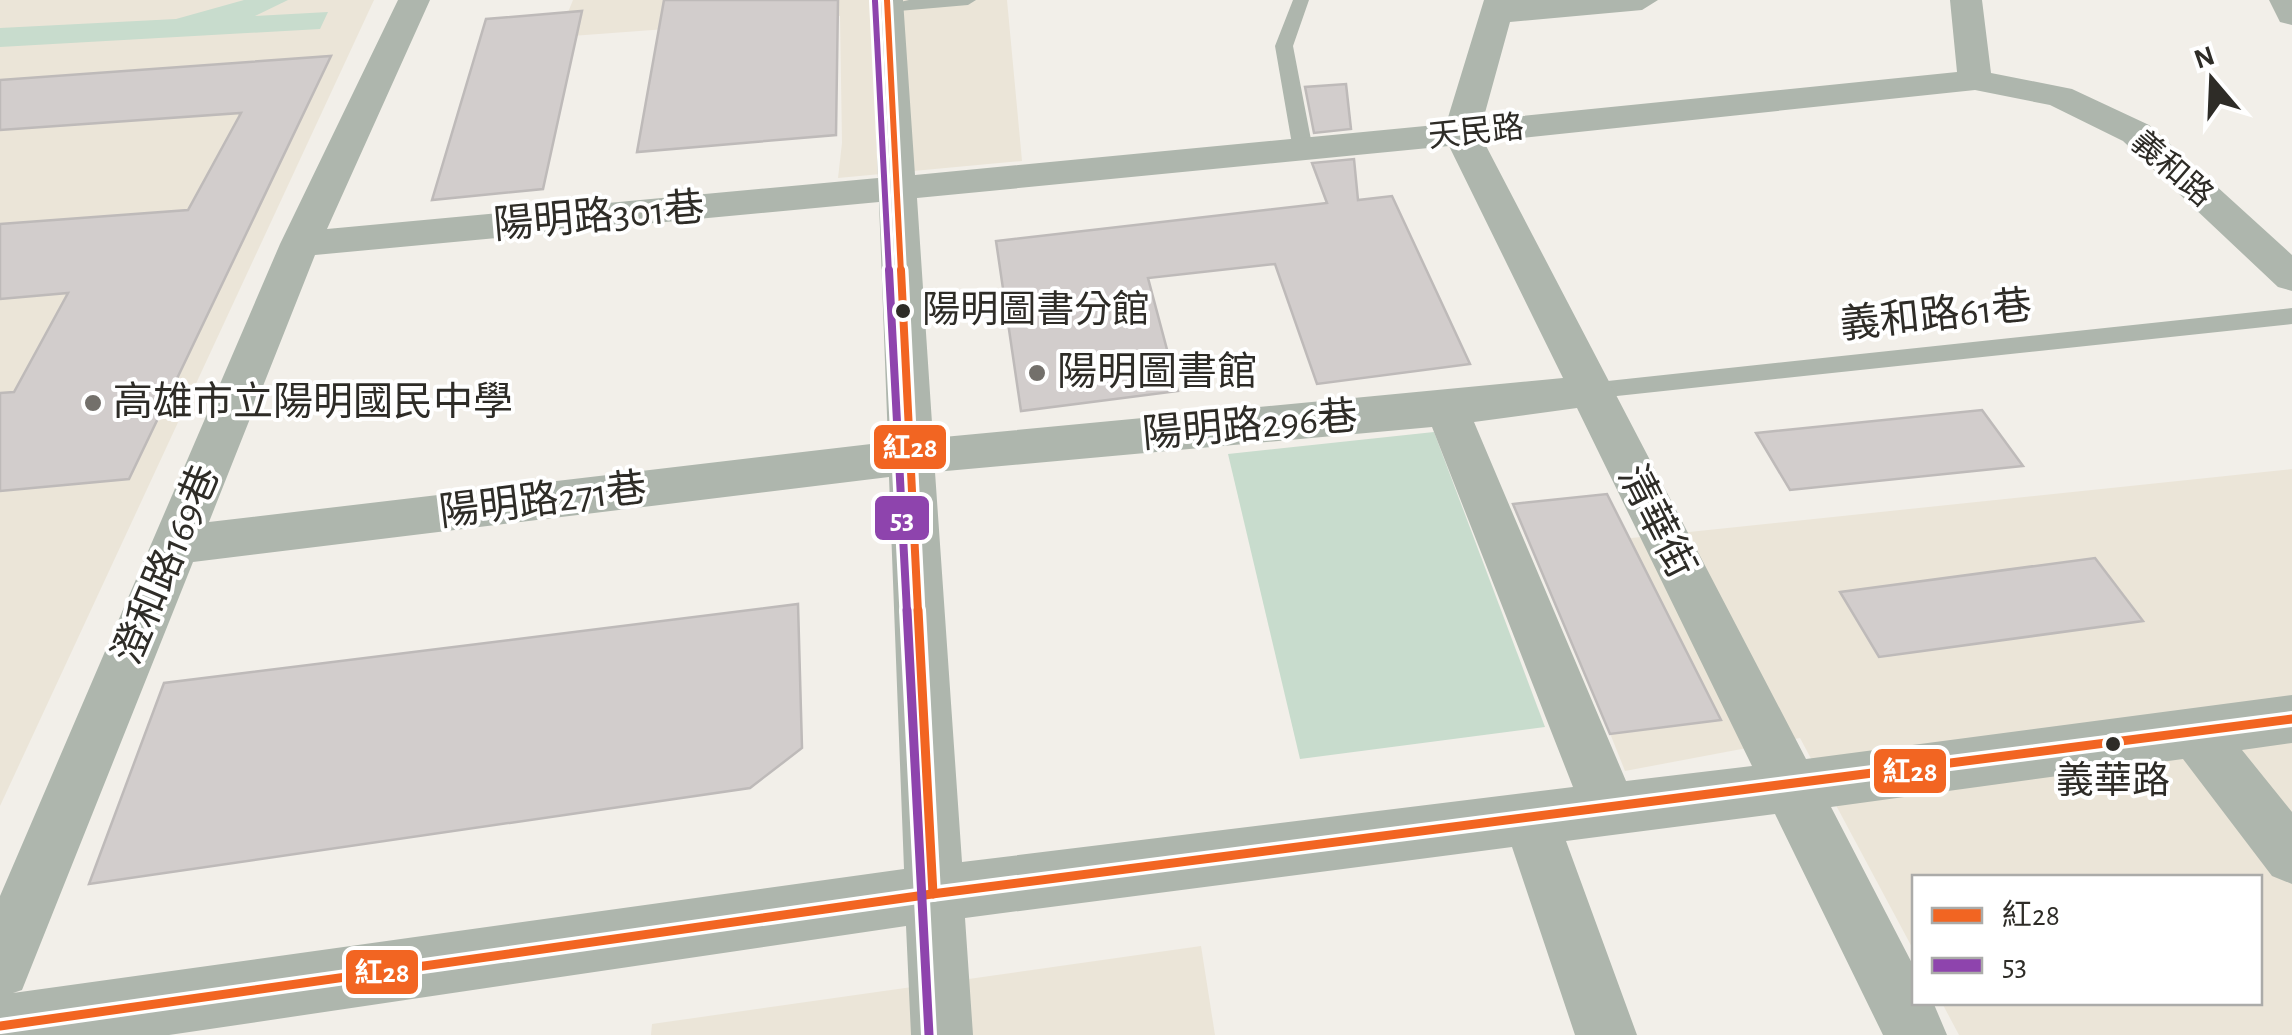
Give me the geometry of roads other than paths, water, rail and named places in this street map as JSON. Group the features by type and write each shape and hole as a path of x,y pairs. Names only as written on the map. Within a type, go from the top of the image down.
{"street":[{"name":"澄和路169巷","path":"0,968 300,244 414,0"},
{"path":"1461,134 1498,6 1642,0"},
{"path":"1966,0 1975,80"},
{"path":"2286,0 2292,15"},
{"path":"887,4 942,1035"},
{"name":"天民路","path":"897,190 1975,80"},
{"name":"義和路","path":"1975,80 2060,96 2136,133 2292,277"},
{"name":"清華街","path":"1461,134 1916,1035"},
{"name":"陽明路301巷","path":"300,244 897,190"},
{"name":"陽明路296巷","path":"910,457 1447,409 1589,391"},
{"path":"1447,409 1610,810"},
{"name":"陽明路271巷","path":"176,544 910,457"},
{"path":"0,1026 182,1019 934,894 1531,821 2292,719"},
{"path":"2196,734 2292,857"},
{"path":"1531,821 1606,1035"}],"lane":[{"path":"887,4 968,0"},
{"path":"1302,0 1284,46 1303,150"},
{"name":"義和路61巷","path":"1589,391 2292,316"}],"place":[{"name":"陽明圖書分館","path":"903,311"},
{"name":"陽明圖書館","path":"1037,373"},
{"name":"高雄市立陽明國民中學","path":"93,403"},
{"name":"義華路","path":"2113,744"}]}
